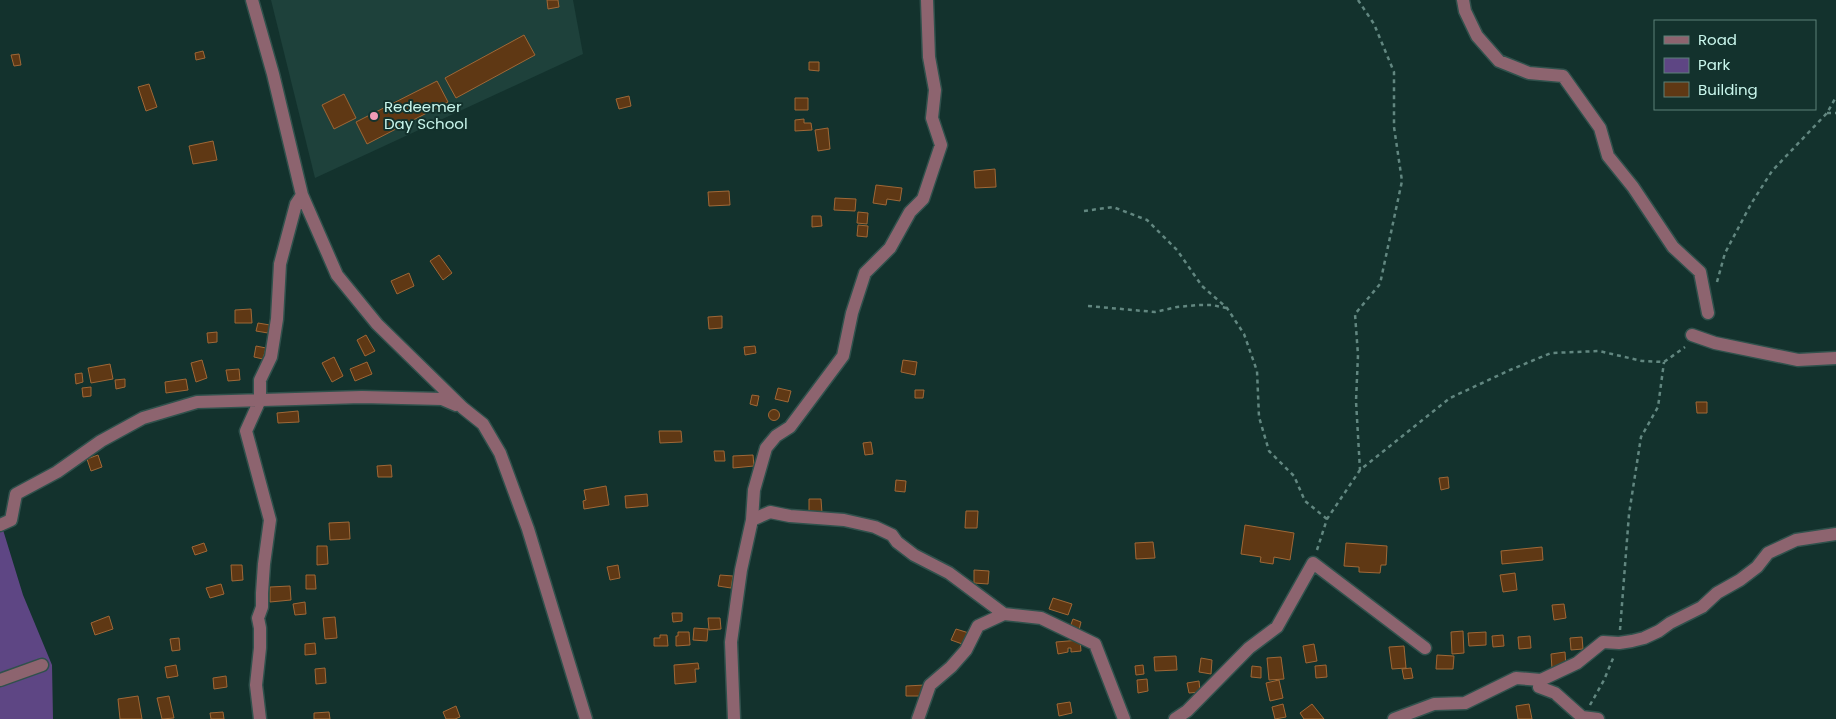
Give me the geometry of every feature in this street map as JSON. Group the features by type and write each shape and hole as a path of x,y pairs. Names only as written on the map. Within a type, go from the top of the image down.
{"street":[{"path":"252,0 273,74 302,195 337,275 377,324 463,408 482,424 500,453 528,529 586,719"},
{"path":"734,719 731,642 741,570 752,520 754,490 766,448 776,436 790,427 843,356 852,313 865,273 890,248 910,212 924,199 941,145 932,118 935,90 929,57 927,0"},
{"path":"1463,0 1465,11 1477,36 1499,61 1529,74 1563,76 1600,128 1608,156 1633,187 1673,246 1700,272 1708,313"},
{"path":"260,719 256,684 260,648 258,618 262,607 264,564 270,520 246,431 260,400 260,380 271,357 278,319 280,264 296,204 302,195"},
{"path":"1692,335 1715,343 1798,360 1836,358"},
{"path":"0,525 11,520 16,494 57,472 101,441 143,418 197,402 362,397 442,399 463,408"},
{"path":"752,520 770,512 790,516 844,520 875,527 892,535 897,542 914,554 949,573 1004,614 1041,618 1095,644 1124,719"},
{"path":"1394,719 1434,704 1465,702 1516,678 1541,680 1577,663 1604,642 1620,643 1644,638 1702,607 1717,593 1740,580 1757,567 1768,553 1796,540 1836,534"},
{"path":"1175,719 1187,711 1248,648 1277,627 1312,563 1425,648"},
{"path":"918,719 930,685 951,667 966,650 978,626 1004,614"},
{"path":"0,680 42,665"},
{"path":"1539,687 1555,693 1582,717 1598,719"}],"path":[{"path":"1358,0 1374,24 1394,72 1394,128 1402,181 1380,284 1355,314 1358,355 1356,401 1360,470"},
{"path":"1716,287 1725,253 1751,204 1772,171 1827,113 1836,97"},
{"path":"1827,113 1836,113"},
{"path":"1084,211 1113,208 1147,220 1177,250 1202,286 1227,308 1244,334 1257,371 1259,417 1269,451 1294,476 1305,501 1327,519"},
{"path":"1088,306 1155,312 1198,305 1227,308"},
{"path":"1312,563 1327,519 1360,470 1450,398 1510,370 1551,354 1599,351 1642,360 1664,362 1684,347 1692,335"},
{"path":"1582,717 1604,680 1620,643 1630,514 1641,437 1658,406 1664,362"}],"shaded area":[{"name":"Redeemer Day School","path":"271,0 573,0 583,54 315,178"}],"green space":[{"path":"0,520 23,595 52,665 53,719 0,719"}],"building":[{"path":"547,0 558,0 559,7 548,9"},
{"path":"524,35 535,55 456,98 445,78"},
{"path":"203,51 205,58 196,60 195,53"},
{"path":"19,54 21,65 14,66 11,55"},
{"path":"809,62 819,62 819,71 809,70"},
{"path":"437,81 448,102 367,144 356,122"},
{"path":"149,84 157,107 146,111 138,87"},
{"path":"344,94 356,118 334,129 322,105"},
{"path":"629,96 631,106 619,109 616,99"},
{"path":"795,98 808,98 808,110 795,110"},
{"path":"804,119 804,123 811,123 812,130 795,131 795,120"},
{"path":"828,128 830,149 818,151 815,130"},
{"path":"213,141 217,160 193,164 189,146"},
{"path":"995,169 996,187 975,188 974,171"},
{"path":"876,185 902,188 900,201 887,199 886,205 873,203"},
{"path":"729,191 730,205 709,206 708,192"},
{"path":"835,198 856,199 855,211 834,210"},
{"path":"858,212 868,213 867,224 857,223"},
{"path":"812,216 821,216 822,226 812,227"},
{"path":"858,225 868,226 867,237 857,236"},
{"path":"439,255 452,273 443,280 430,261"},
{"path":"409,273 414,286 397,294 391,281"},
{"path":"251,309 252,323 235,323 235,310"},
{"path":"722,316 722,328 709,329 708,317"},
{"path":"258,323 270,325 268,333 256,331"},
{"path":"217,332 217,342 208,343 207,333"},
{"path":"366,335 375,351 365,356 357,340"},
{"path":"256,346 266,348 263,359 254,357"},
{"path":"755,346 756,353 745,355 744,347"},
{"path":"334,357 343,376 332,382 322,363"},
{"path":"202,360 207,378 196,382 191,363"},
{"path":"903,360 917,362 915,375 901,372"},
{"path":"367,362 372,374 355,381 350,369"},
{"path":"110,364 113,379 91,383 88,368"},
{"path":"239,369 240,380 228,381 226,370"},
{"path":"82,373 83,382 76,384 75,374"},
{"path":"125,379 125,387 116,389 115,380"},
{"path":"186,379 188,390 166,393 165,382"},
{"path":"91,387 91,396 83,397 82,388"},
{"path":"778,388 791,391 788,402 775,399"},
{"path":"915,390 924,390 923,398 915,398"},
{"path":"752,395 759,396 757,406 750,404"},
{"path":"1696,402 1707,402 1707,413 1697,413"},
{"path":"772,410 776,410 779,415 778,419 772,420 769,417 769,413"},
{"path":"298,411 299,422 278,423 277,413"},
{"path":"659,431 681,431 682,442 660,443"},
{"path":"871,442 873,454 865,455 863,443"},
{"path":"714,451 724,451 725,461 715,461"},
{"path":"98,455 102,467 91,471 87,459"},
{"path":"753,455 754,466 733,468 733,456"},
{"path":"391,465 392,477 378,477 377,466"},
{"path":"1448,477 1449,488 1441,490 1439,478"},
{"path":"896,480 906,481 905,492 895,491"},
{"path":"606,486 609,505 584,509 583,501 586,500 584,490"},
{"path":"647,494 648,506 626,508 625,496"},
{"path":"809,499 821,499 822,513 809,513"},
{"path":"966,511 978,511 977,528 965,528"},
{"path":"349,522 350,539 330,540 329,523"},
{"path":"1245,525 1294,533 1290,560 1274,557 1273,564 1260,562 1261,557 1241,554"},
{"path":"1153,542 1155,558 1136,559 1135,543"},
{"path":"204,543 207,551 195,555 192,547"},
{"path":"1346,543 1387,546 1386,565 1381,565 1380,573 1359,572 1359,567 1344,566"},
{"path":"317,546 327,546 328,564 317,565"},
{"path":"1542,547 1543,560 1502,564 1501,551"},
{"path":"231,565 242,565 243,580 232,581"},
{"path":"618,565 620,578 610,580 607,567"},
{"path":"974,570 989,571 988,584 974,583"},
{"path":"1515,573 1517,590 1503,592 1500,575"},
{"path":"306,575 315,575 316,589 306,589"},
{"path":"720,575 733,576 731,588 718,586"},
{"path":"221,584 224,594 210,598 206,588"},
{"path":"290,586 291,600 270,602 270,587"},
{"path":"1053,598 1072,604 1068,615 1049,609"},
{"path":"305,602 306,614 295,615 293,604"},
{"path":"1564,604 1566,618 1554,620 1552,605"},
{"path":"672,613 682,613 682,621 673,622"},
{"path":"109,616 113,629 95,635 91,623"},
{"path":"335,617 337,638 325,639 323,618"},
{"path":"708,618 720,618 721,629 709,630"},
{"path":"1073,619 1081,622 1079,630 1070,627"},
{"path":"694,628 708,629 707,641 693,640"},
{"path":"956,629 969,633 965,645 951,640"},
{"path":"1463,631 1464,653 1452,654 1451,632"},
{"path":"678,632 689,632 690,645 676,646"},
{"path":"1486,632 1486,645 1469,646 1468,633"},
{"path":"660,635 667,635 668,646 654,646 654,638 660,638"},
{"path":"1503,635 1504,646 1493,647 1492,636"},
{"path":"1530,636 1531,648 1519,649 1518,637"},
{"path":"1582,637 1583,649 1571,650 1570,638"},
{"path":"179,638 180,650 172,651 170,639"},
{"path":"1080,640 1081,651 1071,652 1071,648 1068,648 1068,652 1058,654 1056,642"},
{"path":"315,643 316,654 305,655 305,644"},
{"path":"1314,644 1317,661 1306,663 1303,646"},
{"path":"1404,646 1406,668 1392,669 1389,647"},
{"path":"1565,652 1566,667 1552,669 1551,654"},
{"path":"1437,655 1454,656 1453,669 1436,669"},
{"path":"1176,656 1177,670 1155,671 1154,657"},
{"path":"1281,657 1284,679 1269,680 1267,658"},
{"path":"1201,658 1212,660 1211,674 1199,672"},
{"path":"698,663 699,669 695,669 696,682 675,684 674,665"},
{"path":"176,665 178,676 167,678 165,667"},
{"path":"1143,665 1144,674 1136,675 1135,666"},
{"path":"1326,665 1327,677 1316,678 1315,666"},
{"path":"1252,666 1261,667 1261,678 1251,677"},
{"path":"325,668 326,683 316,684 315,669"},
{"path":"1411,668 1413,678 1404,679 1402,669"},
{"path":"226,676 227,687 214,689 213,678"},
{"path":"1147,679 1148,691 1138,693 1137,680"},
{"path":"1279,680 1283,698 1270,701 1266,683"},
{"path":"1199,681 1200,692 1189,693 1187,683"},
{"path":"925,685 925,696 906,696 906,686"},
{"path":"138,696 142,719 120,719 118,699"},
{"path":"169,696 174,718 162,719 157,698"},
{"path":"1070,702 1072,713 1059,716 1057,704"},
{"path":"1283,704 1286,717 1275,719 1272,707"},
{"path":"1312,704 1324,719 1304,719 1300,713"},
{"path":"1529,704 1532,719 1518,719 1516,706"},
{"path":"456,706 460,717 446,719 443,712"},
{"path":"223,712 224,719 211,719 210,713"},
{"path":"329,712 330,719 314,719 314,713"}],"place":[{"name":"Redeemer Day School","path":"374,116"}]}
